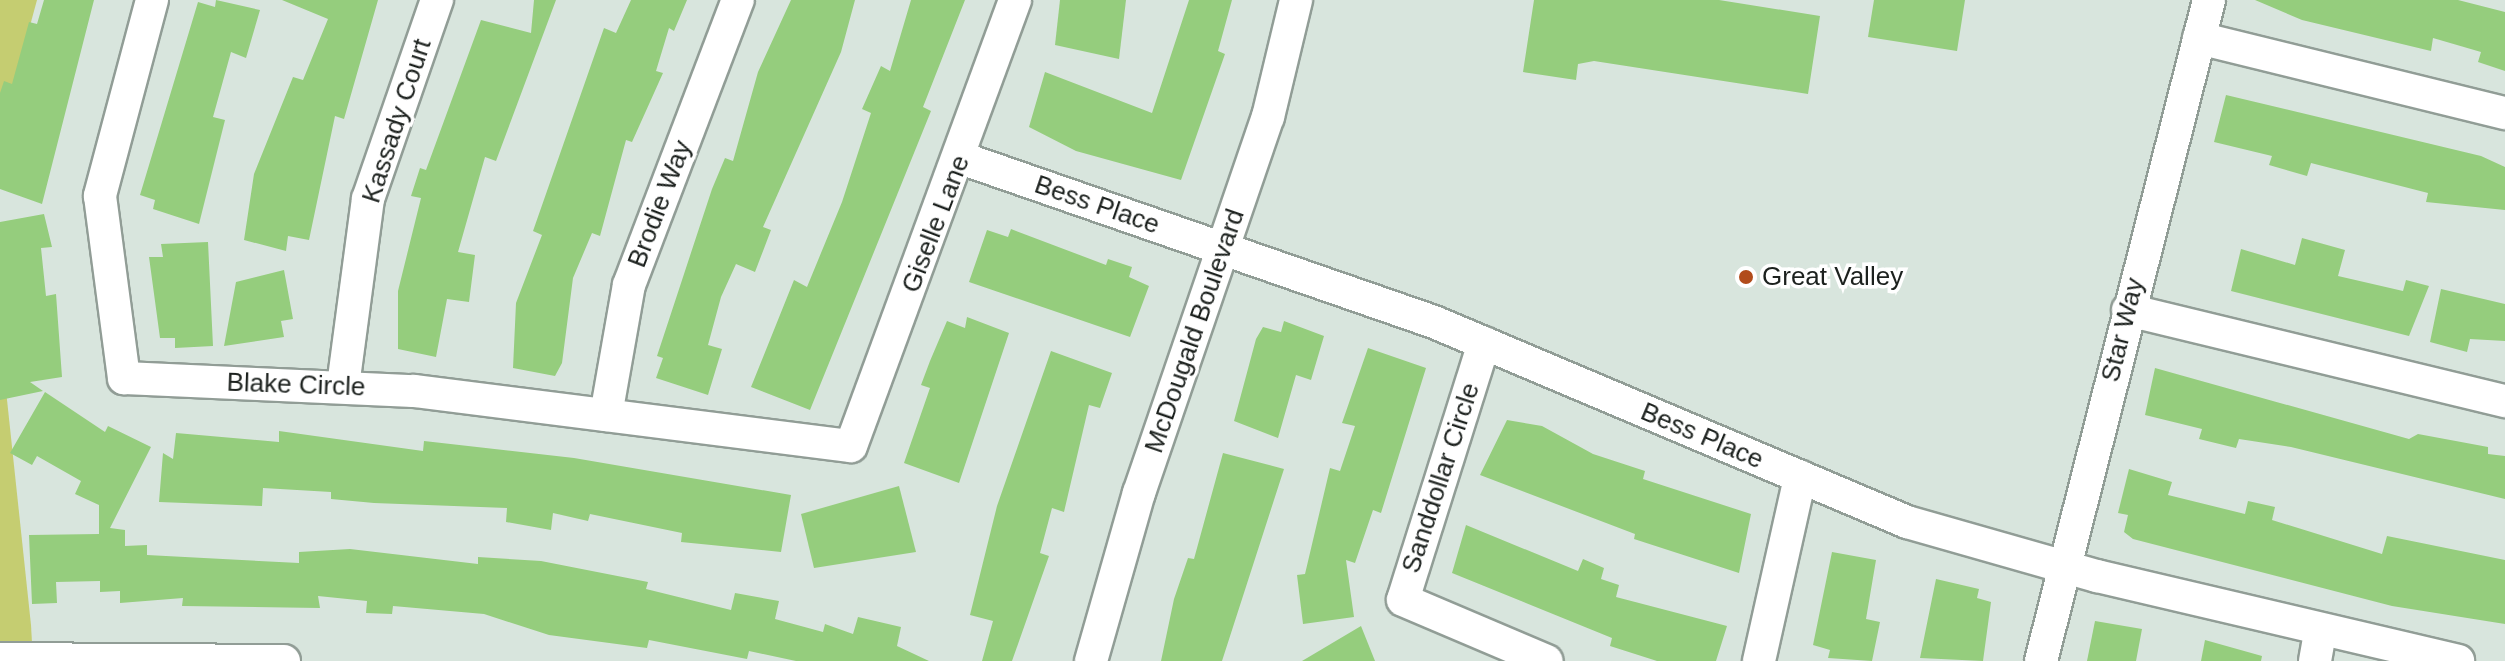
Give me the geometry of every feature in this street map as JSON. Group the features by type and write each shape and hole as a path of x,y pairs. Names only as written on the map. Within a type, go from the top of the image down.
{"street":[{"name":"Blake Circle","path":"152,0 100,196 124,378 343,386 851,446"},
{"name":"Kassady Court","path":"343,386 368,199 437,0"},
{"name":"Brodie Way","path":"606,415 629,285 738,0"},
{"name":"Giselle Lane","path":"851,446 961,158 1015,0"},
{"name":"McDougald Boulevard","path":"1091,661 1131,519 1268,117 1296,0"},
{"name":"Star Way","path":"2041,661 2062,567 2209,0"},
{"path":"2199,38 2505,113"},
{"name":"Bess Place","path":"961,158 1224,248 1484,343 1907,522 2318,646 2458,661"},
{"path":"2128,310 2505,401"},
{"name":"Sanddollar Circle","path":"1484,343 1403,600 1547,661"},
{"path":"1759,661 1800,477"},
{"path":"0,659 284,661"}],"green space":[{"path":"0,0 37,0 0,136"},
{"path":"0,334 31,625 33,661 0,661"}],"building":[{"path":"44,0 94,0 42,204 0,189 0,93 4,81 12,84 29,22 37,24"},
{"path":"216,0 260,10 246,58 231,52 213,117 225,120 199,224 153,209 155,200 140,195 198,2 215,7"},
{"path":"282,0 378,0 344,119 335,116 309,240 288,236 286,251 244,240 254,174 293,77 303,80 328,19"},
{"path":"534,0 556,0 496,161 485,157 458,252 475,255 469,302 447,299 436,357 398,349 398,291 421,198 411,196 420,168 426,170 481,20 531,33"},
{"path":"631,0 687,0 674,31 669,28 656,71 663,73 632,142 626,140 600,236 592,233 573,278 562,363 555,376 513,368 516,303 542,235 533,231 604,28 616,33"},
{"path":"791,0 855,0 841,52 763,227 771,230 755,272 736,264 721,297 708,345 722,349 708,395 656,378 663,358 657,356 712,189 725,158 733,161 758,72"},
{"path":"911,0 965,0 923,107 931,111 810,410 751,387 794,280 807,287 842,202 871,113 862,109 881,66 890,71"},
{"path":"1060,0 1126,0 1119,59 1055,45"},
{"path":"1189,0 1232,0 1218,51 1225,54 1181,180 1076,151 1029,127 1045,72 1152,113"},
{"path":"1534,0 1719,0 1820,16 1808,94 1594,61 1578,64 1576,80 1523,72"},
{"path":"1874,0 1965,0 1957,51 1868,37"},
{"path":"2255,0 2458,0 2505,12 2505,71 2478,62 2481,52 2433,38 2431,51 2302,20"},
{"path":"2226,95 2481,156 2505,167 2505,210 2426,202 2428,193 2311,163 2307,176 2269,165 2272,156 2214,142"},
{"path":"44,214 52,247 41,248 46,296 56,294 62,377 30,382 43,391 0,400 0,222"},
{"path":"1011,229 1106,265 1108,259 1132,267 1129,277 1149,286 1130,337 969,282 987,230 1008,237"},
{"path":"2302,238 2345,250 2338,276 2403,291 2406,280 2429,286 2409,336 2231,291 2241,249 2295,265"},
{"path":"208,242 213,346 175,348 175,338 160,338 149,257 163,257 161,244"},
{"path":"284,270 293,319 281,321 284,337 224,346 236,282"},
{"path":"2441,289 2505,304 2505,341 2470,339 2467,352 2430,342"},
{"path":"967,317 1009,333 959,483 904,463 930,388 921,385 947,321 965,328"},
{"path":"1284,321 1324,336 1311,380 1296,375 1278,438 1234,421 1256,339 1263,327 1281,332"},
{"path":"1368,348 1426,368 1381,513 1373,510 1355,563 1346,560 1354,617 1303,624 1297,575 1305,574 1330,468 1340,471 1355,426 1342,423"},
{"path":"1051,351 1112,373 1100,408 1089,405 1064,512 1052,508 1040,553 1049,556 1012,661 982,661 993,621 970,615 997,506"},
{"path":"2155,368 2409,439 2418,434 2488,447 2488,454 2505,456 2505,499 2291,447 2239,439 2236,448 2199,439 2202,429 2145,415"},
{"path":"45,392 105,432 108,426 151,447 110,528 125,530 125,546 147,545 147,555 299,563 299,552 350,549 478,564 478,557 541,561 648,582 646,589 731,610 735,593 779,601 775,619 823,632 825,624 853,634 858,617 901,627 897,646 929,661 796,661 749,651 747,659 649,640 647,648 549,635 484,614 393,606 392,614 366,613 367,601 318,596 320,608 182,606 183,598 120,603 120,591 100,592 100,581 56,582 57,603 32,604 29,535 99,534 99,505 75,494 81,481 37,456 32,465 10,453"},
{"path":"1507,420 1542,426 1593,454 1645,471 1643,479 1751,514 1739,573 1634,539 1635,534 1480,475"},
{"path":"279,431 423,451 424,441 574,458 791,495 781,552 681,542 682,533 590,514 588,521 553,513 551,530 506,522 507,508 374,503 331,499 331,492 263,488 262,506 159,502 163,453 173,459 176,433 279,442"},
{"path":"1223,453 1284,469 1222,661 1161,661 1174,599 1188,558 1194,559"},
{"path":"2129,469 2172,482 2168,495 2245,514 2248,501 2275,507 2272,520 2382,554 2387,536 2505,560 2505,624 2392,606 2133,539 2124,532 2128,515 2118,513"},
{"path":"899,486 916,552 814,568 801,514"},
{"path":"1466,525 1578,571 1583,559 1604,568 1601,579 1619,585 1616,597 1727,626 1716,661 1657,661 1610,646 1612,638 1452,573"},
{"path":"1832,552 1876,560 1866,619 1880,622 1872,661 1828,658 1830,650 1813,645"},
{"path":"1936,579 1979,589 1977,598 1991,602 1983,661 1920,658"},
{"path":"2095,621 2142,629 2136,661 2087,661"},
{"path":"1361,626 1375,661 1302,661"},
{"path":"2205,640 2262,656 2261,661 2201,661"}],"place":[{"name":"Great Valley","path":"1746,277"}]}
